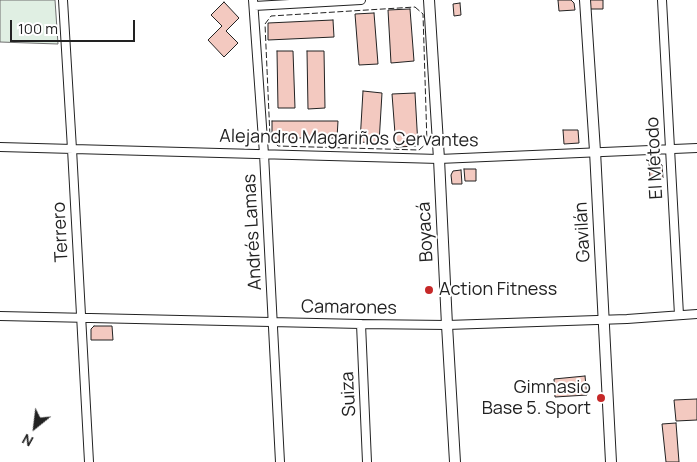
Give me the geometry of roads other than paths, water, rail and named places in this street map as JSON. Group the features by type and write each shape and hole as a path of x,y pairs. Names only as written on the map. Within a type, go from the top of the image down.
{"street":[{"name":"Terrero","path":"63,0 89,462"},
{"path":"253,3 361,0"},
{"name":"Boyacá","path":"429,0 455,462"},
{"name":"Gavilán","path":"585,0 611,462"},
{"name":"El Método","path":"662,0 679,315"},
{"name":"Andrés Lamas","path":"253,3 264,154 280,462"},
{"name":"Alejandro Magariños Cervantes","path":"0,147 439,158 697,148"},
{"name":"Camarones","path":"0,316 447,325 627,319 697,314"},
{"name":"Suiza","path":"361,324 367,462"}],"place":[{"name":"Action Fitness","path":"429,290"},
{"name":"Gimnasio Base 5. Sport","path":"601,398"}]}
